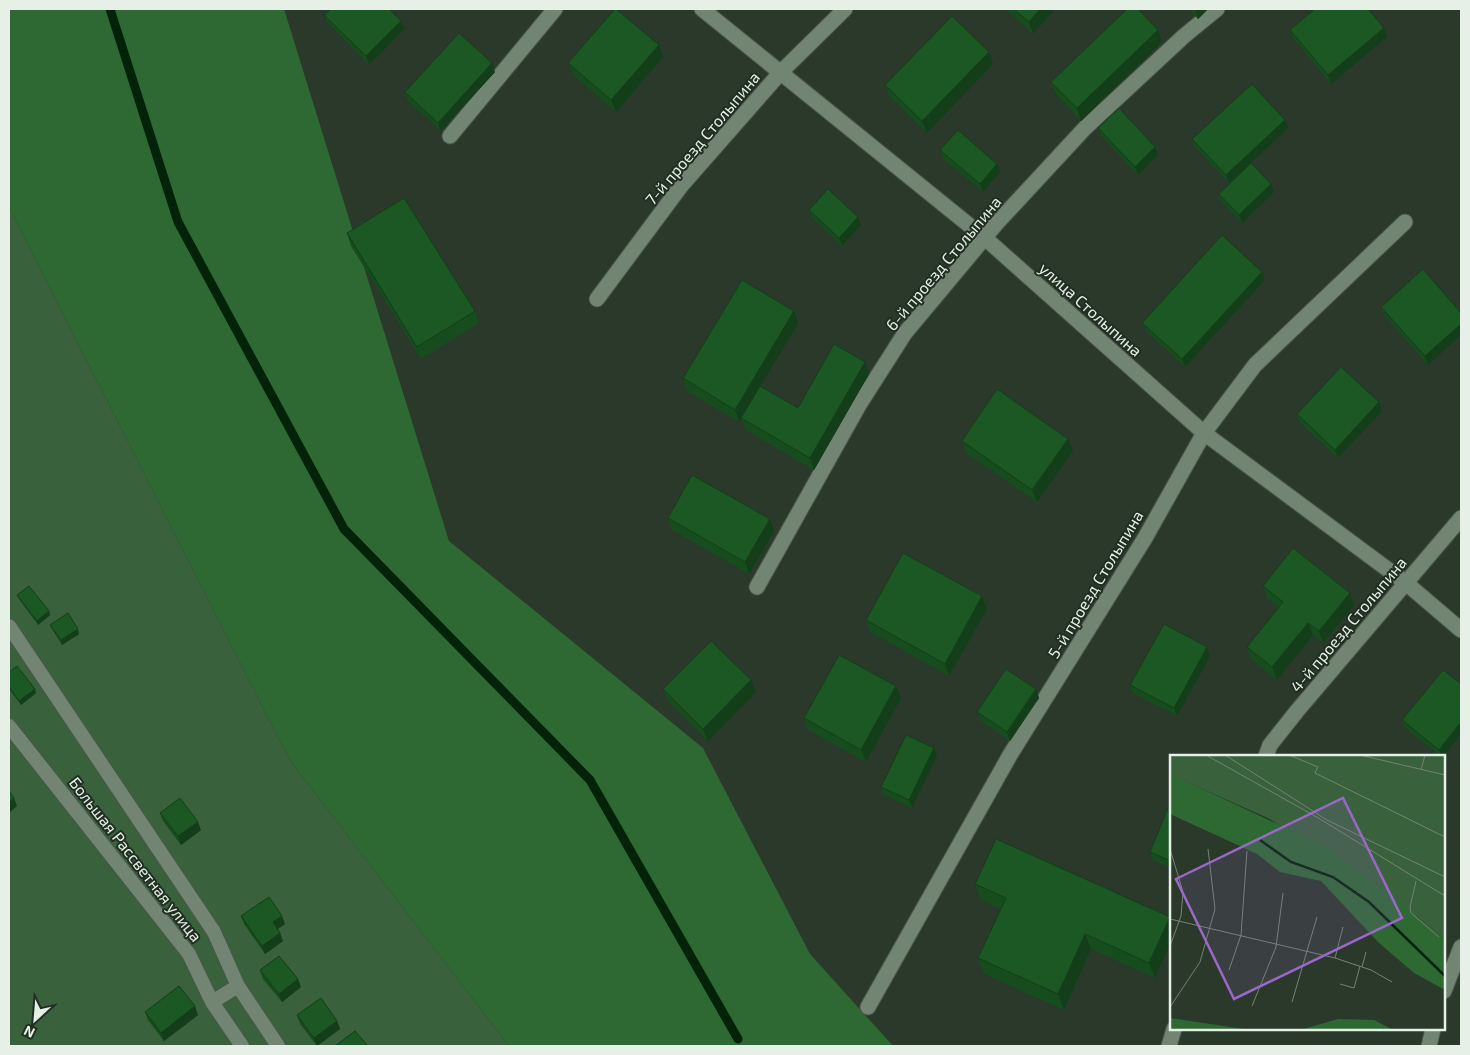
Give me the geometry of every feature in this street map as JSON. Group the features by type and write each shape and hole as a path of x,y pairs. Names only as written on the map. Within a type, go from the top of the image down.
{"street":[{"path":"450,136 555,9"},
{"name":"улица Столыпина","path":"702,9 985,238 1204,434 1406,583 1461,630"},
{"name":"7-й проезд Столыпина","path":"597,299 681,186 781,72 845,9"},
{"name":"6-й проезд Столыпина","path":"756,587 859,405 905,333 985,238 1085,128 1184,36 1217,9"},
{"name":"5-й проезд Столыпина","path":"868,1007 1010,755 1145,538 1204,434 1255,365 1406,222"},
{"name":"4-й проезд Столыпина","path":"1266,755 1270,745 1297,711 1461,518"},
{"path":"1445,988 1461,947"},
{"path":"1169,1046 1174,1030"},
{"path":"1429,1046 1433,1030"}],"lane":[{"path":"9,626 214,932 238,986 278,1046"},
{"name":"Большая Рассветная улица","path":"9,726 189,954 212,1002 242,1046"},
{"path":"212,1002 238,986"}],"green space":[{"path":"9,9 284,9 449,541 703,748 810,954 893,1046 509,1046 289,759 9,207"},
{"path":"9,207 289,759 509,1046 9,1046"}],"building":[{"path":"331,9 389,9 401,21 366,56 324,15"},
{"path":"615,9 659,45 611,100 568,63"},
{"path":"1014,9 1040,9 1029,22"},
{"path":"1127,9 1138,9 1158,30 1077,108 1051,82"},
{"path":"1315,9 1368,9 1384,28 1328,75 1290,30"},
{"path":"952,16 989,52 922,121 885,85"},
{"path":"459,33 492,63 438,123 405,92"},
{"path":"1252,84 1285,120 1226,175 1192,139"},
{"path":"1119,108 1155,147 1135,167 1098,128"},
{"path":"958,130 997,164 980,184 940,150"},
{"path":"1251,163 1271,184 1239,215 1219,194"},
{"path":"828,189 858,217 839,238 809,210"},
{"path":"404,198 475,311 417,347 347,233"},
{"path":"1222,235 1262,272 1182,359 1142,323"},
{"path":"1423,269 1461,313 1461,324 1425,356 1381,307"},
{"path":"742,280 794,311 735,410 683,378"},
{"path":"834,344 865,362 810,458 741,418 760,386 798,408"},
{"path":"1341,367 1379,402 1335,450 1297,414"},
{"path":"997,389 1068,439 1032,490 962,441"},
{"path":"692,475 770,519 745,562 668,518"},
{"path":"1293,548 1350,593 1319,631 1308,623 1272,667 1247,647 1283,602 1263,586"},
{"path":"903,553 982,596 945,664 866,620"},
{"path":"29,586 49,611 37,621 17,595"},
{"path":"68,613 78,629 61,640 50,625"},
{"path":"1164,624 1207,647 1174,708 1130,685"},
{"path":"711,641 751,680 703,729 663,689"},
{"path":"839,655 896,686 861,750 804,718"},
{"path":"17,666 35,689 19,701 9,687 9,672"},
{"path":"1006,669 1036,689 1007,732 977,712"},
{"path":"1443,670 1461,684 1461,722 1439,750 1402,720"},
{"path":"906,735 934,748 909,800 881,787"},
{"path":"9,791 14,798 9,802"},
{"path":"180,798 198,822 178,836 160,813"},
{"path":"1170,803 1170,861 1150,852"},
{"path":"996,839 1170,917 1149,963 1085,934 1058,994 978,958 1006,898 975,884"},
{"path":"269,897 282,916 273,922 280,933 262,946 241,916"},
{"path":"279,956 298,979 279,994 260,970"},
{"path":"179,986 195,1006 161,1033 145,1012"},
{"path":"321,998 337,1021 314,1038 297,1015"},
{"path":"355,1031 368,1046 335,1046"}],"waterway":[{"path":"110,9 178,222 344,529 590,780 738,1039"}]}
